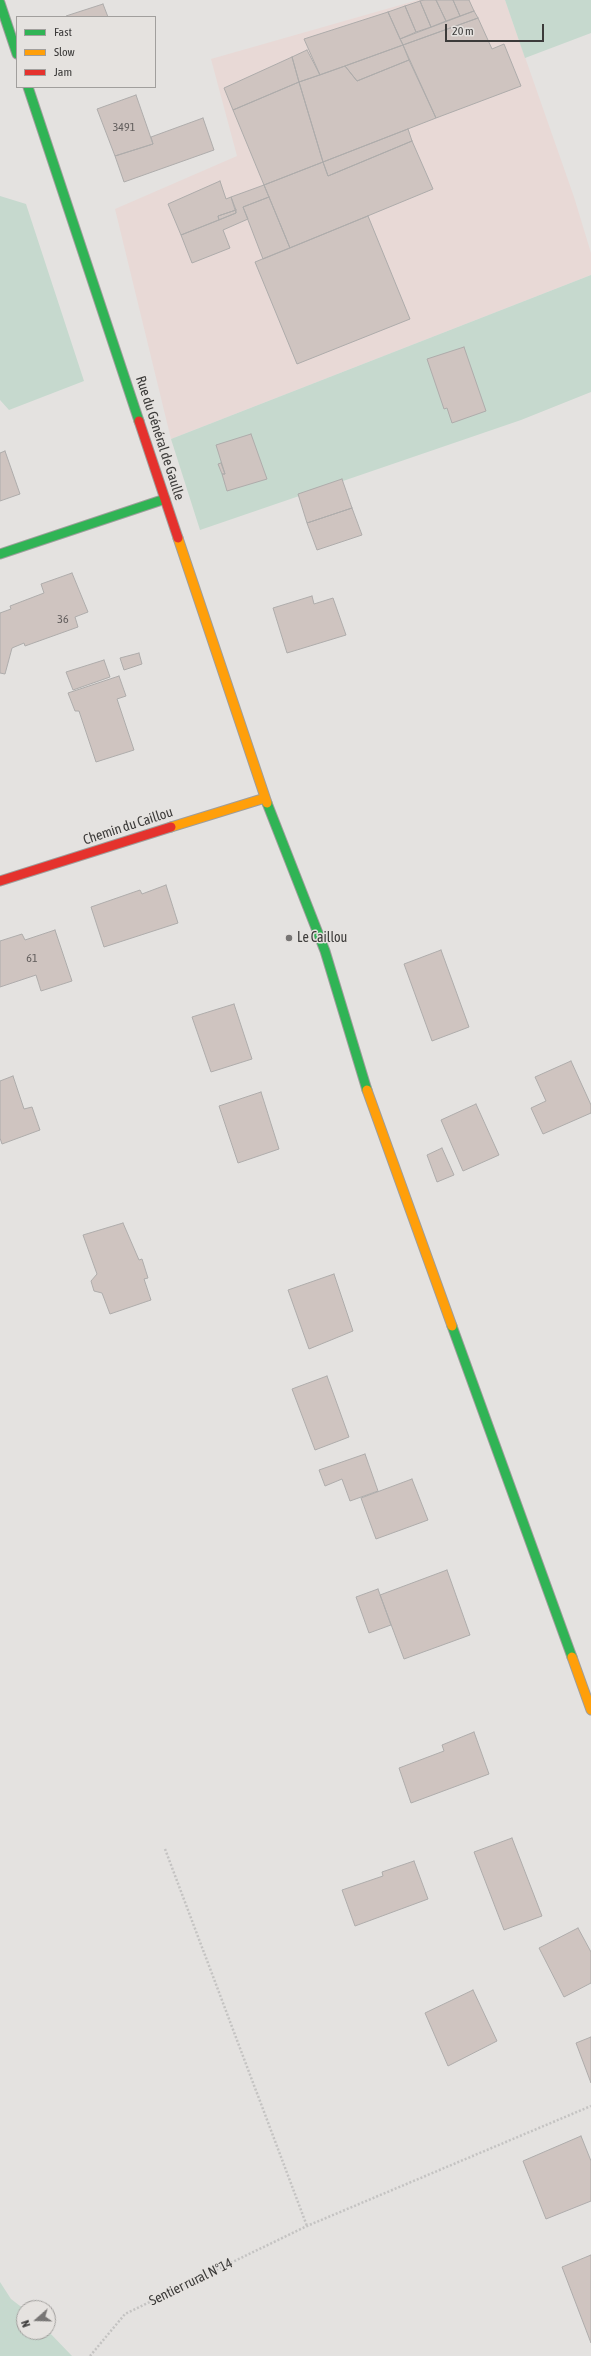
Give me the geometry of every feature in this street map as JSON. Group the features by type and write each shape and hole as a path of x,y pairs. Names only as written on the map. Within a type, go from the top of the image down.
{"main road":[{"path":"0,2 16,51"},
{"name":"Rue du Général de Gaulle","path":"28,88 265,798 325,950 358,1066 591,1710"},
{"path":"0,554 165,499"},
{"name":"Chemin du Caillou","path":"0,881 265,798"}],"path":[{"path":"165,1850 307,2226"},
{"name":"Sentier rural N°14","path":"90,2356 125,2314 307,2226 591,2106"}],"shaded area":[{"path":"418,0 505,0 574,197 591,253 591,275 171,439 115,209 237,156 211,59"}],"green space":[{"path":"505,0 591,0 591,33 525,58"},
{"path":"0,196 26,204 84,381 9,410 0,400"},
{"path":"591,275 591,392 521,420 200,530 171,439"},
{"path":"0,2282 11,2299 16,2303 16,2340 56,2339 72,2356 0,2356"}],"building":[{"path":"436,0 446,21 431,27 420,1"},
{"path":"436,0 453,0 460,16 446,21"},
{"path":"453,0 469,0 474,11 460,16"},
{"path":"420,1 431,27 416,32 405,6"},
{"path":"103,4 108,16 66,16"},
{"path":"405,6 416,32 400,39 388,12"},
{"path":"474,11 478,18 403,45 400,39"},
{"path":"388,12 403,45 320,75 304,39"},
{"path":"478,18 492,49 504,44 521,86 436,118 403,45"},
{"path":"403,45 409,60 357,81 345,66"},
{"path":"307,50 320,75 299,82 292,57"},
{"path":"292,57 299,82 233,110 224,88"},
{"path":"409,60 436,118 323,162 299,82 345,66 357,81"},
{"path":"299,82 323,162 264,185 233,110"},
{"path":"136,95 153,144 115,156 97,109"},
{"path":"203,118 214,150 124,182 115,156 153,144 151,137"},
{"path":"408,129 412,141 328,176 323,162"},
{"path":"412,141 433,189 290,248 264,185 323,162 328,176"},
{"path":"220,181 226,199 231,197 236,210 218,216 219,220 181,235 168,204"},
{"path":"264,185 269,197 243,207 248,219 223,230 230,248 192,263 181,235 236,213 231,197"},
{"path":"269,197 290,248 263,259 243,207"},
{"path":"236,210 236,213 219,220 218,216"},
{"path":"368,216 410,319 297,364 255,262"},
{"path":"464,347 486,411 452,423 447,408 444,409 427,359"},
{"path":"251,434 267,479 227,491 222,474 225,474 216,445"},
{"path":"5,451 20,494 0,501 0,453"},
{"path":"221,463 225,474 222,474 218,464"},
{"path":"342,479 352,508 307,523 298,494"},
{"path":"352,508 362,535 317,550 307,523"},
{"path":"72,573 88,612 75,617 78,627 25,646 24,643 12,648 5,674 0,673 0,613 11,609 10,606 44,593 41,584"},
{"path":"312,596 314,604 333,598 346,635 287,653 273,608"},
{"path":"139,653 142,664 124,670 120,658"},
{"path":"104,660 110,677 73,690 66,672"},
{"path":"119,676 126,696 117,699 134,750 96,762 79,711 75,711 68,693"},
{"path":"166,885 178,923 104,947 91,907 140,890 142,894"},
{"path":"55,930 72,981 41,991 36,975 0,987 0,941 22,934 25,940"},
{"path":"441,950 469,1027 432,1041 404,964"},
{"path":"234,1004 252,1059 211,1072 192,1017"},
{"path":"571,1061 591,1105 591,1113 543,1134 531,1108 546,1101 535,1077"},
{"path":"13,1076 24,1109 32,1107 40,1130 2,1144 0,1138 0,1081"},
{"path":"261,1092 279,1149 238,1163 219,1106"},
{"path":"476,1104 499,1155 463,1171 441,1120"},
{"path":"442,1148 454,1175 437,1182 427,1155"},
{"path":"123,1223 139,1260 142,1259 148,1278 144,1279 151,1300 110,1314 102,1293 94,1291 91,1281 97,1274 83,1235"},
{"path":"334,1274 353,1331 309,1349 288,1290"},
{"path":"327,1376 349,1437 315,1450 292,1389"},
{"path":"365,1454 378,1491 350,1501 342,1479 325,1486 319,1470"},
{"path":"412,1479 428,1520 376,1539 361,1498"},
{"path":"447,1570 470,1635 404,1659 380,1595"},
{"path":"378,1589 391,1625 369,1633 356,1597"},
{"path":"474,1732 489,1774 411,1803 399,1768 444,1751 442,1745"},
{"path":"512,1838 542,1916 504,1930 474,1852"},
{"path":"414,1861 428,1899 355,1926 342,1890 383,1876 382,1872"},
{"path":"578,1928 591,1952 591,1983 564,1997 539,1948"},
{"path":"473,1990 497,2041 448,2066 425,2013"},
{"path":"591,2037 591,2083 576,2043"},
{"path":"581,2136 591,2161 591,2201 546,2219 523,2161"},
{"path":"591,2255 591,2343 562,2267"}],"traffic: fast":[{"path":"0,3 16,51"},
{"path":"28,88 139,421"},
{"path":"0,554 165,499"},
{"path":"267,803 325,951 367,1090"},
{"path":"452,1326 572,1657"}],"traffic: slow":[{"path":"178,538 267,803"},
{"path":"171,827 265,798"},
{"path":"367,1090 452,1326"},
{"path":"572,1657 591,1710"}],"traffic: jam":[{"path":"139,421 178,538"},
{"path":"0,881 171,827"}],"place":[{"name":"Le Caillou","path":"289,938"}]}
